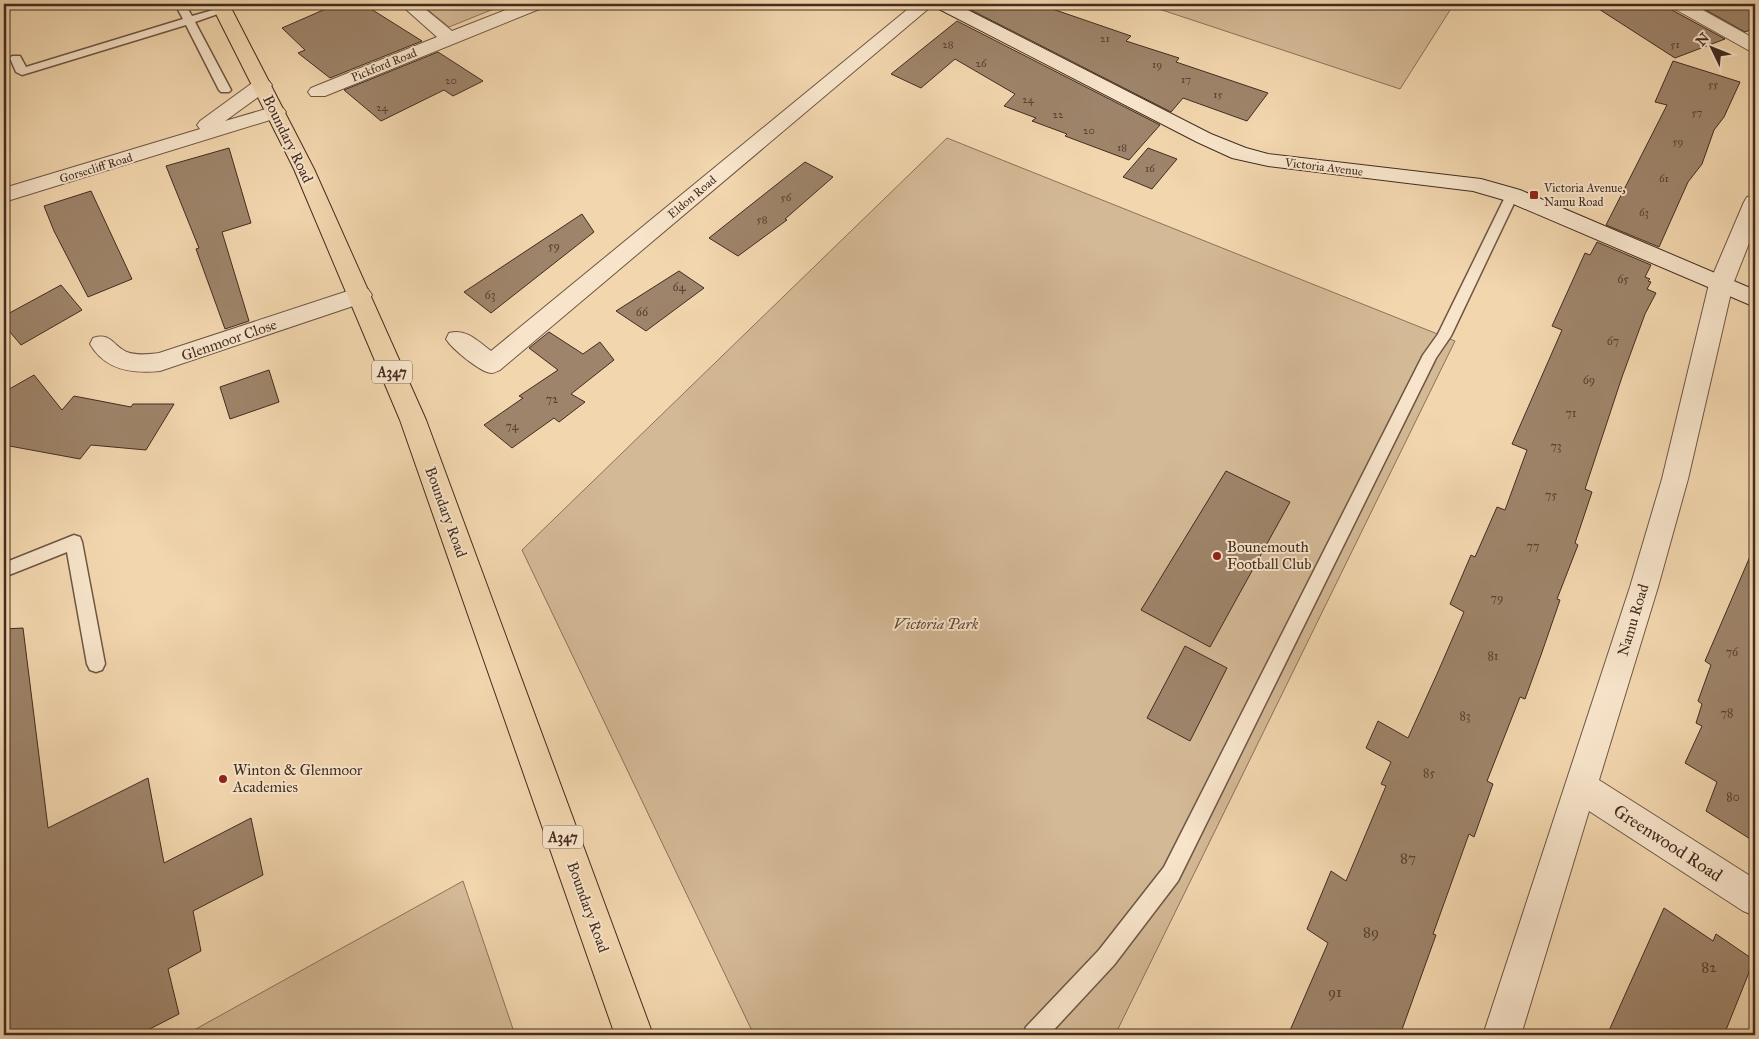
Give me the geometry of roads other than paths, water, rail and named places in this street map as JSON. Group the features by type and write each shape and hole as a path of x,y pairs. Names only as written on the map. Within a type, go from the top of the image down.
{"main road":[{"name":"Boundary Road","path":"222,7 304,169 413,420 634,1035"}],"street":[{"path":"409,4 450,39"},
{"name":"Eldon Road","path":"458,339 491,364 924,4"},
{"name":"Victoria Avenue","path":"943,4 1204,138 1239,153 1268,160 1474,184 1512,195 1755,299"},
{"path":"1678,4 1755,46"},
{"name":"Pickford Road","path":"318,92 450,39 526,5"},
{"name":"Gorsecliff Road","path":"188,140 262,85"},
{"name":"Gorsecliff Road","path":"4,195 276,112"},
{"name":"Namu Road","path":"1502,1035 1675,479 1721,284 1755,202"},
{"name":"Glenmoor Close","path":"102,344 108,354 126,361 143,364 160,362 360,295"},
{"name":"Greenwood Road","path":"1581,786 1755,899"}],"lane":[{"path":"180,4 225,90"},
{"path":"16,58 22,72 189,20 222,7"},
{"path":"1034,1035 1100,965 1140,917 1171,874 1430,355 1444,336 1512,195"},
{"path":"4,570 74,542 96,664"}],"place":[{"name":"Victoria Avenue, Namu Road","path":"1534,195"},
{"name":"Bounemouth Football Club","path":"1217,556"},
{"name":"Winton & Glenmoor Academies","path":"223,779"}],"park label":[{"name":"Victoria Park","path":"936,624"}]}
